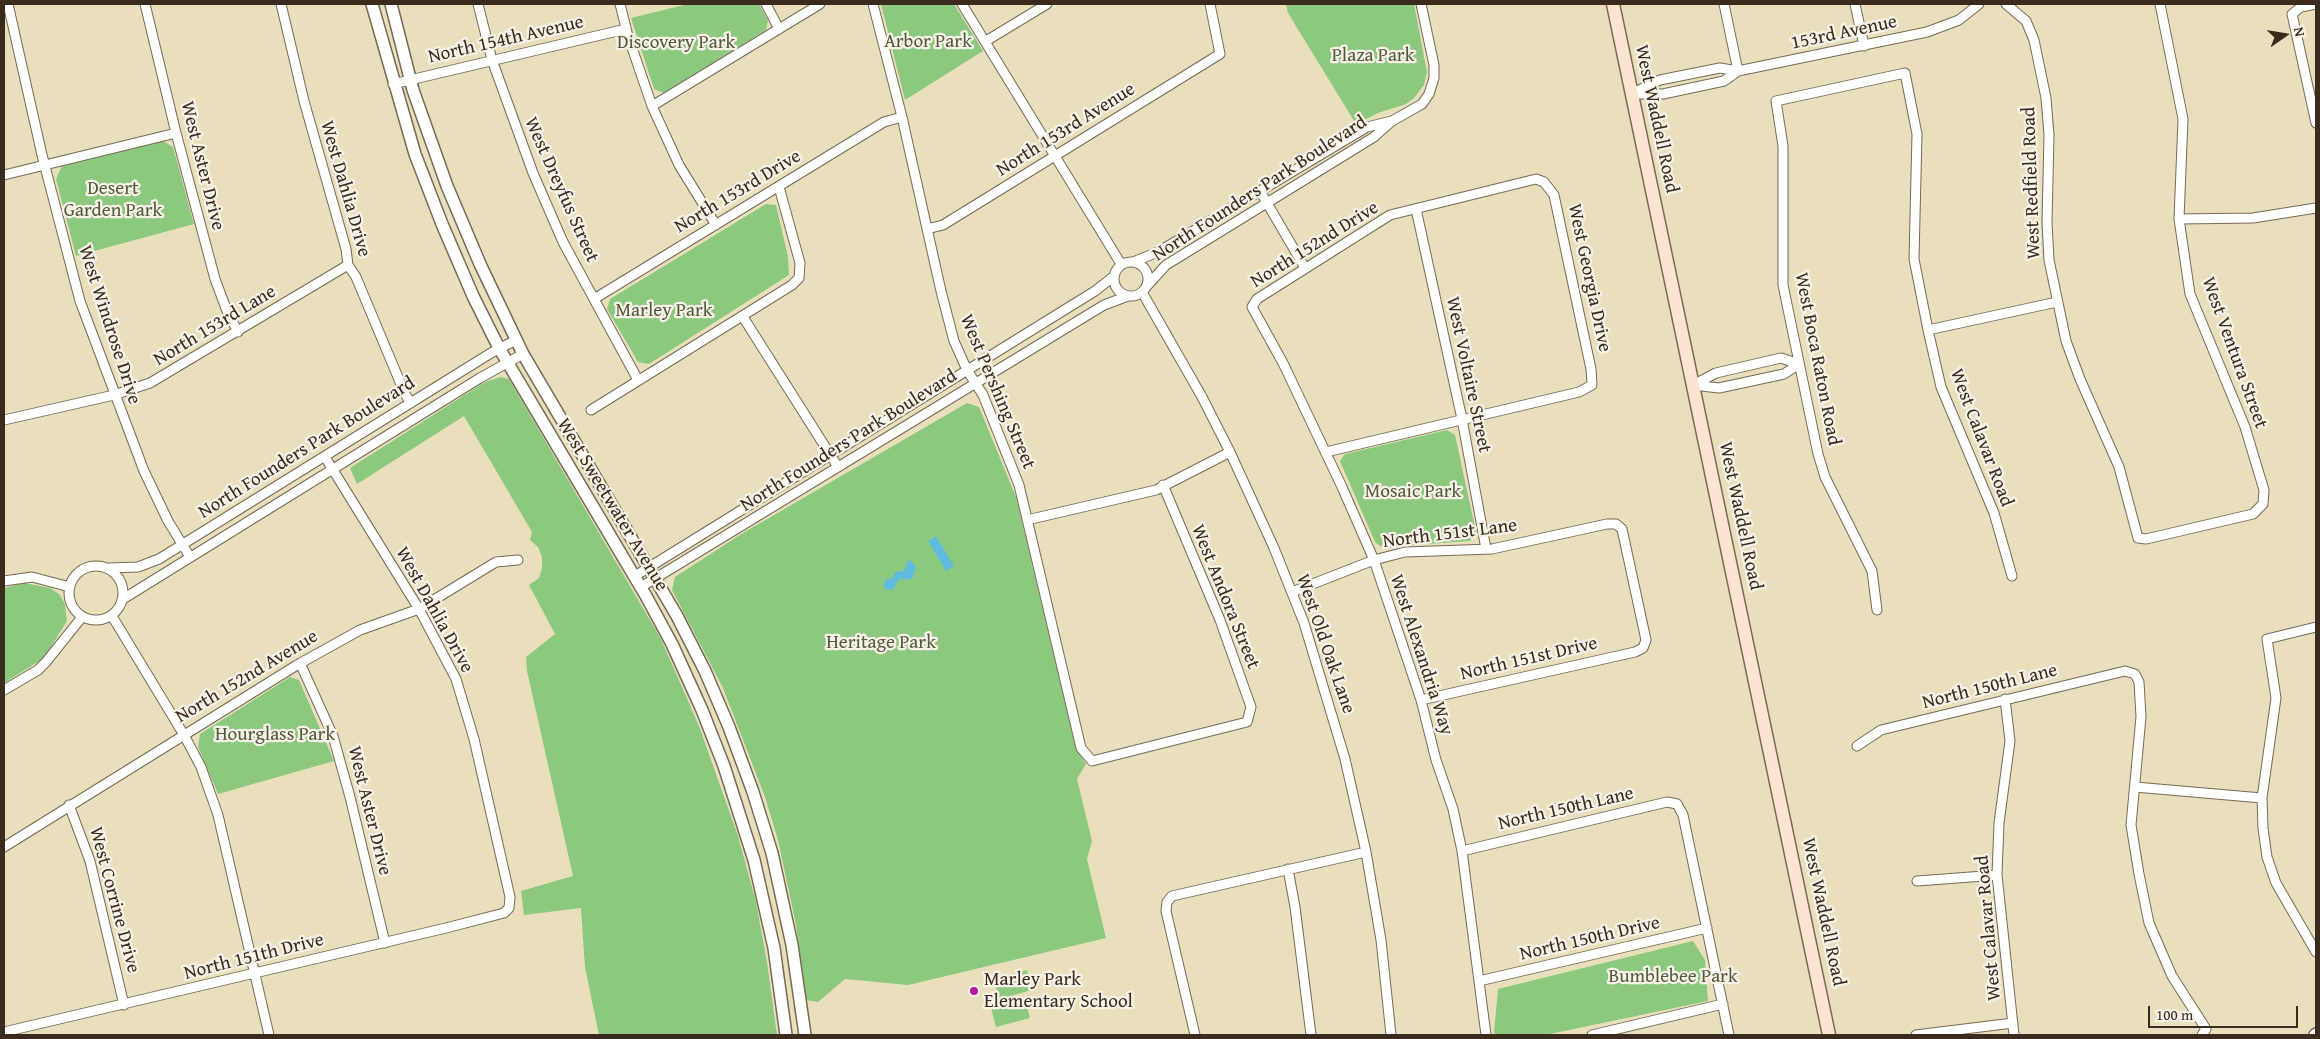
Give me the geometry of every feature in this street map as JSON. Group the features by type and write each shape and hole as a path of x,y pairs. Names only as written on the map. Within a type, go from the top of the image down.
{"main road":[{"name":"West Waddell Road","path":"1613,4 1830,1035"}],"street":[{"name":"West Windrose Drive","path":"8,4 45,165 80,301 144,471 190,557"},
{"name":"West Aster Drive","path":"146,4 176,133 215,279 227,311 238,332"},
{"name":"West Dahlia Drive","path":"281,4 304,101 346,249 348,265 356,277 405,394 411,403"},
{"name":"West Sweetwater Avenue","path":"372,4 393,84 415,154 442,224 499,348 641,587 686,673 724,766 754,860 774,948 786,1035"},
{"name":"West Sweetwater Avenue","path":"391,4 410,80 464,227 516,340 650,567 706,671 753,792 772,853 792,945 805,1035"},
{"name":"West Dreyfus Street","path":"478,4 492,60 533,173 563,242 638,380"},
{"path":"620,4 626,29 652,106 679,165 716,225"},
{"path":"766,4 780,29"},
{"path":"652,106 820,4"},
{"name":"West Pershing Street","path":"873,4 902,117 954,341 983,395 1012,466 1027,520 1081,748 1092,761"},
{"path":"962,4 1121,264"},
{"path":"986,41 1047,4"},
{"name":"North 153rd Avenue","path":"927,229 943,225 1220,54 1210,4"},
{"name":"North Founders Park Boulevard","path":"1144,290 1166,265 1266,202 1374,138 1392,121 1422,104 1429,94 1434,78 1434,65 1421,4"},
{"path":"1724,4 1738,72"},
{"path":"1855,4 1864,46"},
{"name":"153rd Avenue","path":"1632,94 1663,94 1724,81 1738,72 1941,28 1959,20 1979,4"},
{"name":"West Redfield Road","path":"2006,4 2026,21 2034,40 2046,98 2049,135 2046,223 2049,260 2066,341 2080,379 2119,466 2138,538"},
{"name":"West Ventura Street","path":"2138,538 2146,539 2253,514 2263,504 2264,490 2245,427 2190,294 2179,219 2183,118 2160,4"},
{"path":"2316,4 2302,7 2292,14 2316,123"},
{"name":"North 154th Avenue","path":"393,84 626,29"},
{"name":"153rd Avenue","path":"1632,94 1662,80 1720,68 1738,72"},
{"name":"West Calavar Road","path":"1776,101 1905,73 1916,134 1914,258 1928,330 1941,387 1994,513 2012,576"},
{"name":"West Boca Raton Road","path":"1776,101 1783,146 1783,285 1818,454 1825,477 1872,571 1877,610"},
{"name":"North 153rd Drive","path":"594,299 884,122 902,117"},
{"name":"North Founders Park Boulevard","path":"1134,262 1158,252 1367,127 1392,121"},
{"path":"4,175 176,133"},
{"name":"North 152nd Drive","path":"1252,307 1257,299 1390,215 1536,179 1544,182"},
{"name":"West Georgia Drive","path":"1462,419 1578,392 1592,385 1591,369 1554,196 1544,182"},
{"path":"591,410 792,285 799,278 800,263 779,187"},
{"path":"1260,191 1305,268"},
{"path":"2179,219 2253,218 2316,208"},
{"name":"West Voltaire Street","path":"1416,209 1462,419 1486,549"},
{"path":"1134,262 1143,266 1148,282 1144,290 1128,296 1119,292 1113,277 1121,264 1134,262"},
{"name":"North 153rd Lane","path":"4,420 114,395 132,390 165,376 348,265"},
{"name":"North Founders Park Boulevard","path":"635,576 1095,292 1113,277"},
{"name":"West Old Oak Lane","path":"1144,290 1202,396 1230,452 1304,622 1345,760 1366,852 1381,940 1391,1035"},
{"name":"North Founders Park Boulevard","path":"641,587 975,382 1104,305 1128,296"},
{"path":"1928,330 2057,302"},
{"name":"West Alexandria Way","path":"1252,307 1326,452 1374,560 1421,700 1436,760 1453,809 1462,851 1486,1035"},
{"path":"743,316 838,467"},
{"name":"North Founders Park Boulevard","path":"109,568 128,568 150,564 326,457 499,348 516,340"},
{"name":"North Founders Park Boulevard","path":"123,599 523,354"},
{"path":"1693,385 1716,373 1780,358 1799,364"},
{"path":"1693,385 1720,388 1784,374 1799,364"},
{"path":"1326,452 1462,419"},
{"path":"1027,520 1156,490 1162,485 1230,452"},
{"name":"West Dahlia Drive","path":"326,457 419,609 456,679 474,739 510,896 509,908"},
{"name":"West Andora Street","path":"1092,761 1247,722 1250,707 1220,620 1162,485"},
{"name":"North 151st Lane","path":"1292,592 1374,560 1405,552 1486,549 1606,524 1616,524 1622,528 1646,640 1643,648"},
{"name":"North 152nd Avenue","path":"4,847 300,662 360,630 419,609 496,562 518,560"},
{"path":"102,566 109,568 115,572 123,585 121,606 112,616 96,621 82,617 72,606 69,597 70,587 76,574 88,567 102,566"},
{"path":"4,581 32,576 70,587"},
{"path":"112,616 184,734 201,767 218,814 269,1035"},
{"path":"4,690 38,670 82,617"},
{"path":"2316,627 2268,639 2276,698 2262,798 2263,828 2268,857 2276,883 2316,952"},
{"name":"North 151st Drive","path":"1421,700 1634,652 1643,648"},
{"name":"West Aster Drive","path":"300,662 333,736 350,797 385,942"},
{"name":"North 150th Lane","path":"1858,746 1881,730 2126,671 2135,674 2139,682 2141,716 2136,787"},
{"name":"West Calavar Road","path":"2006,699 2010,741 1999,823 1997,875 2014,1035"},
{"path":"2204,1032 2172,976 2149,923 2131,825 2136,787 2262,798"},
{"name":"North 150th Lane","path":"1462,851 1667,802 1678,804 1683,815 1707,928"},
{"name":"West Corrine Drive","path":"69,805 90,861 124,1005"},
{"path":"1195,1035 1166,911 1167,902 1172,896 1366,852"},
{"path":"1288,869 1295,907 1311,1035"},
{"path":"1917,881 1997,875"},
{"name":"North 151th Drive","path":"4,1032 124,1005 504,913 509,908"},
{"path":"1707,928 1729,1035"},
{"name":"North 150th Drive","path":"1479,981 1707,928"},
{"path":"1592,1035 1723,1004"},
{"path":"1916,1035 2013,1023"}],"green space":[{"name":"Discovery Park","path":"688,4 759,4 768,21 766,30 664,93 654,89 631,18"},
{"name":"Arbor Park","path":"881,4 954,4 983,51 905,100"},
{"name":"Plaza Park","path":"1286,4 1414,4 1427,72 1424,85 1414,98 1406,104 1378,113 1356,124 1288,13"},
{"name":"Desert Garden Park","path":"163,141 173,147 194,224 76,256 56,179 62,166"},
{"name":"Marley Park","path":"766,204 776,205 788,257 789,275 649,364 638,362 607,309 610,299"},
{"path":"500,377 509,379 661,639 699,726 738,836 756,902 767,962 777,1035 599,1035 585,967 581,908 524,915 521,891 573,876 527,671 526,657 555,634 529,585 539,578 542,568 542,557 538,547 530,540 532,532 464,416 357,484 350,468 485,382"},
{"name":"Heritage Park","path":"967,403 979,407 1016,497 1076,749 1086,764 1077,779 1092,841 1087,859 1106,938 908,985 845,979 818,1002 806,1000 796,925 778,840 765,797 723,688 672,590 675,577 743,533"},
{"name":"Mosaic Park","path":"1447,430 1455,435 1476,532 1470,541 1399,546 1384,549 1375,542 1340,461 1345,454"},
{"path":"24,583 50,588 59,594 65,604 67,621 44,658 4,683 4,588"},
{"name":"Hourglass Park","path":"290,677 299,680 334,761 218,794 198,747 200,734"},
{"name":"Bumblebee Park","path":"1693,941 1705,960 1708,1001 1545,1035 1497,1035 1494,1033 1498,989"},
{"path":"1027,970 1032,990 999,999 994,979"},
{"path":"1025,999 1030,1018 996,1027 991,1008"}],"water":[{"path":"936,536 954,566 946,571 928,541"},
{"path":"910,560 916,567 913,577 909,580 900,578 893,589 888,590 885,588 883,585 887,579 893,578 895,572 904,571 907,562"}],"place":[{"name":"Marley Park Elementary School","path":"974,991"}]}
